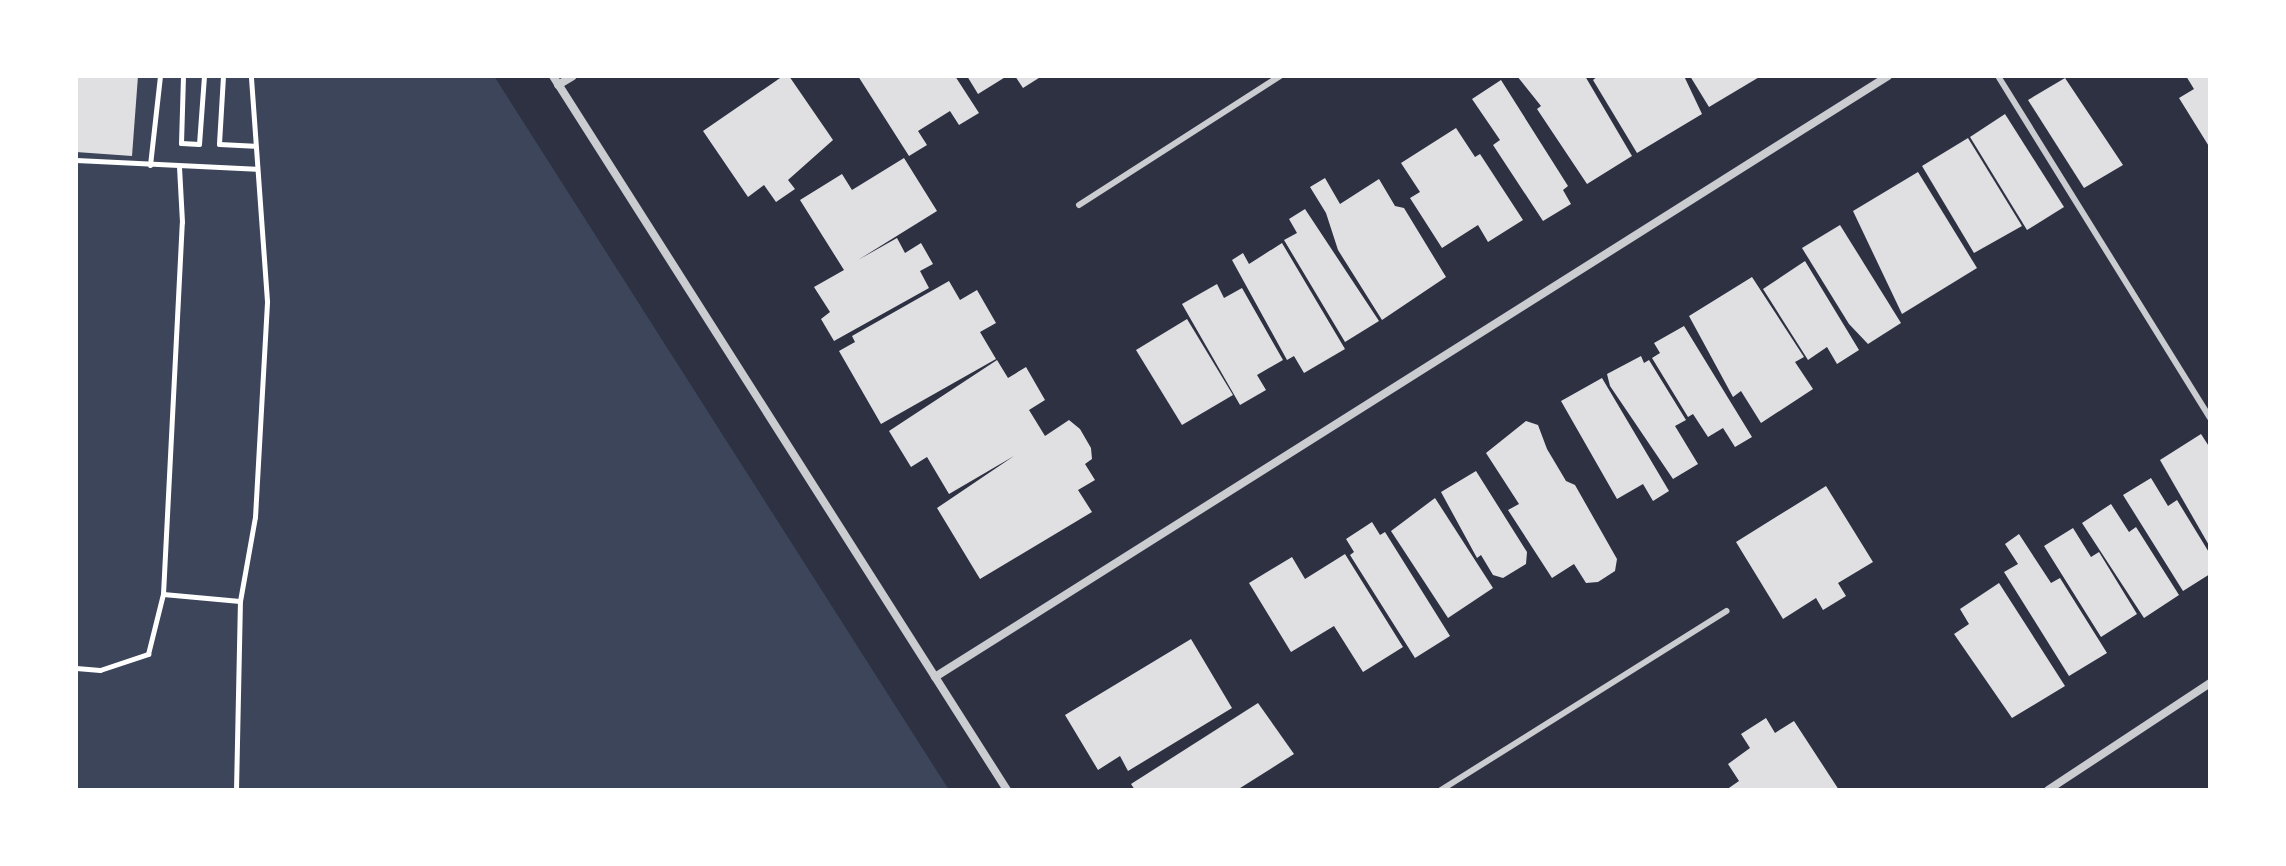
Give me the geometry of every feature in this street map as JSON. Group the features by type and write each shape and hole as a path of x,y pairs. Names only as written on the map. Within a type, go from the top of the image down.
{"street":[{"path":"553,76 1007,790"},
{"path":"558,85 573,76"},
{"path":"935,677 1888,76"},
{"path":"2048,790 2210,683"}],"lane":[{"path":"1079,205 1280,76"},
{"path":"1998,76 2210,418"},
{"path":"1441,790 1726,611"}],"path":[{"path":"150,165 160,76"},
{"path":"183,76 181,143 199,144 204,76"},
{"path":"223,76 219,144 254,146"},
{"path":"236,790 240,601 255,517 267,301 251,76"},
{"path":"76,160 257,169"},
{"path":"76,668 100,670 148,654 163,594 182,222 179,167"},
{"path":"163,594 240,601"}],"shaded area":[{"path":"76,76 494,76 949,790 76,790"}],"building":[{"path":"76,76 138,76 132,156 76,152"},
{"path":"783,76 789,76 833,140 788,180 795,189 776,202 764,185 748,197 703,131"},
{"path":"858,76 955,76 979,113 959,125 950,111 918,131 927,145 909,156"},
{"path":"967,76 1007,76 978,94"},
{"path":"1015,76 1042,76 1023,88"},
{"path":"1517,76 1585,76 1632,156 1587,184 1537,109 1541,106"},
{"path":"1598,76 1684,76 1702,114 1637,153 1593,80"},
{"path":"1690,76 1761,76 1709,107"},
{"path":"2186,76 2210,76 2210,148 2179,98 2194,89"},
{"path":"2065,78 2123,165 2084,188 2028,100"},
{"path":"1501,80 1568,186 1563,190 1571,204 1543,221 1493,145 1500,140 1472,99"},
{"path":"2005,114 2064,207 2027,230 1970,137"},
{"path":"1456,128 1475,157 1480,154 1523,220 1488,242 1478,225 1442,248 1410,198 1420,192 1401,163"},
{"path":"1968,138 2022,226 1974,253 1922,166"},
{"path":"904,158 937,211 858,260 897,238 905,253 921,243 933,264 920,271 929,288 834,341 821,319 830,312 814,287 844,270 800,200 842,174 852,190"},
{"path":"1918,172 1977,268 1902,314 1853,211"},
{"path":"1325,178 1340,204 1379,179 1395,206 1404,208 1446,277 1382,320 1338,250 1326,213 1310,187"},
{"path":"1305,209 1379,321 1345,342 1284,240 1297,233 1289,219"},
{"path":"1840,225 1901,323 1868,344 1849,324 1802,248"},
{"path":"1282,243 1345,349 1304,373 1294,356 1287,360 1232,260 1243,253 1249,264"},
{"path":"1805,261 1859,350 1837,364 1827,347 1808,360 1763,289"},
{"path":"1752,277 1804,357 1795,362 1813,389 1761,423 1741,391 1733,397 1689,316"},
{"path":"949,281 960,300 977,290 996,323 980,332 996,359 881,424 839,351 855,342 852,336"},
{"path":"1217,284 1224,298 1242,288 1283,360 1257,375 1266,390 1240,405 1182,304"},
{"path":"1187,319 1233,395 1182,425 1136,350"},
{"path":"1684,326 1752,437 1735,447 1723,428 1708,437 1693,414 1688,417 1652,358 1660,353 1654,343"},
{"path":"1641,356 1644,363 1649,360 1686,420 1675,426 1698,464 1673,479 1610,386 1607,374"},
{"path":"997,360 1008,378 1026,367 1045,400 1029,410 1045,436 1069,420 1080,429 1091,448 1092,459 1085,464 1095,480 1078,490 1092,512 980,579 937,508 1014,456 949,494 927,457 911,467 889,431"},
{"path":"1602,378 1669,491 1653,501 1643,484 1617,499 1561,401"},
{"path":"1526,421 1538,425 1547,449 1566,481 1575,485 1617,559 1615,571 1598,582 1586,583 1574,564 1552,578 1508,510 1519,504 1486,453"},
{"path":"2201,434 2210,448 2210,547 2160,460"},
{"path":"1476,471 1527,552 1526,564 1503,578 1493,575 1481,555 1477,558 1441,492"},
{"path":"2151,478 2168,506 2177,500 2210,554 2210,574 2183,591 2123,495"},
{"path":"1826,486 1873,562 1838,583 1846,596 1823,610 1816,598 1783,619 1736,542"},
{"path":"1435,498 1493,588 1448,618 1391,531"},
{"path":"2111,504 2129,532 2136,527 2179,595 2144,618 2082,523"},
{"path":"1372,522 1380,535 1385,532 1450,636 1415,658 1350,555 1354,552 1346,539"},
{"path":"2073,528 2091,557 2099,552 2137,614 2101,637 2044,546"},
{"path":"2019,534 2051,583 2060,578 2107,653 2069,676 2004,572 2018,564 2005,544"},
{"path":"1345,554 1403,647 1363,672 1334,626 1291,652 1249,583 1292,557 1305,579"},
{"path":"1999,583 2065,686 2012,718 1954,634 1969,624 1960,609"},
{"path":"1191,639 1232,708 1128,771 1120,756 1098,770 1065,715"},
{"path":"1258,703 1294,754 1237,790 1135,790 1131,784"},
{"path":"1766,718 1775,733 1794,721 1839,790 1726,790 1739,781 1728,764 1750,748 1741,734"}]}
